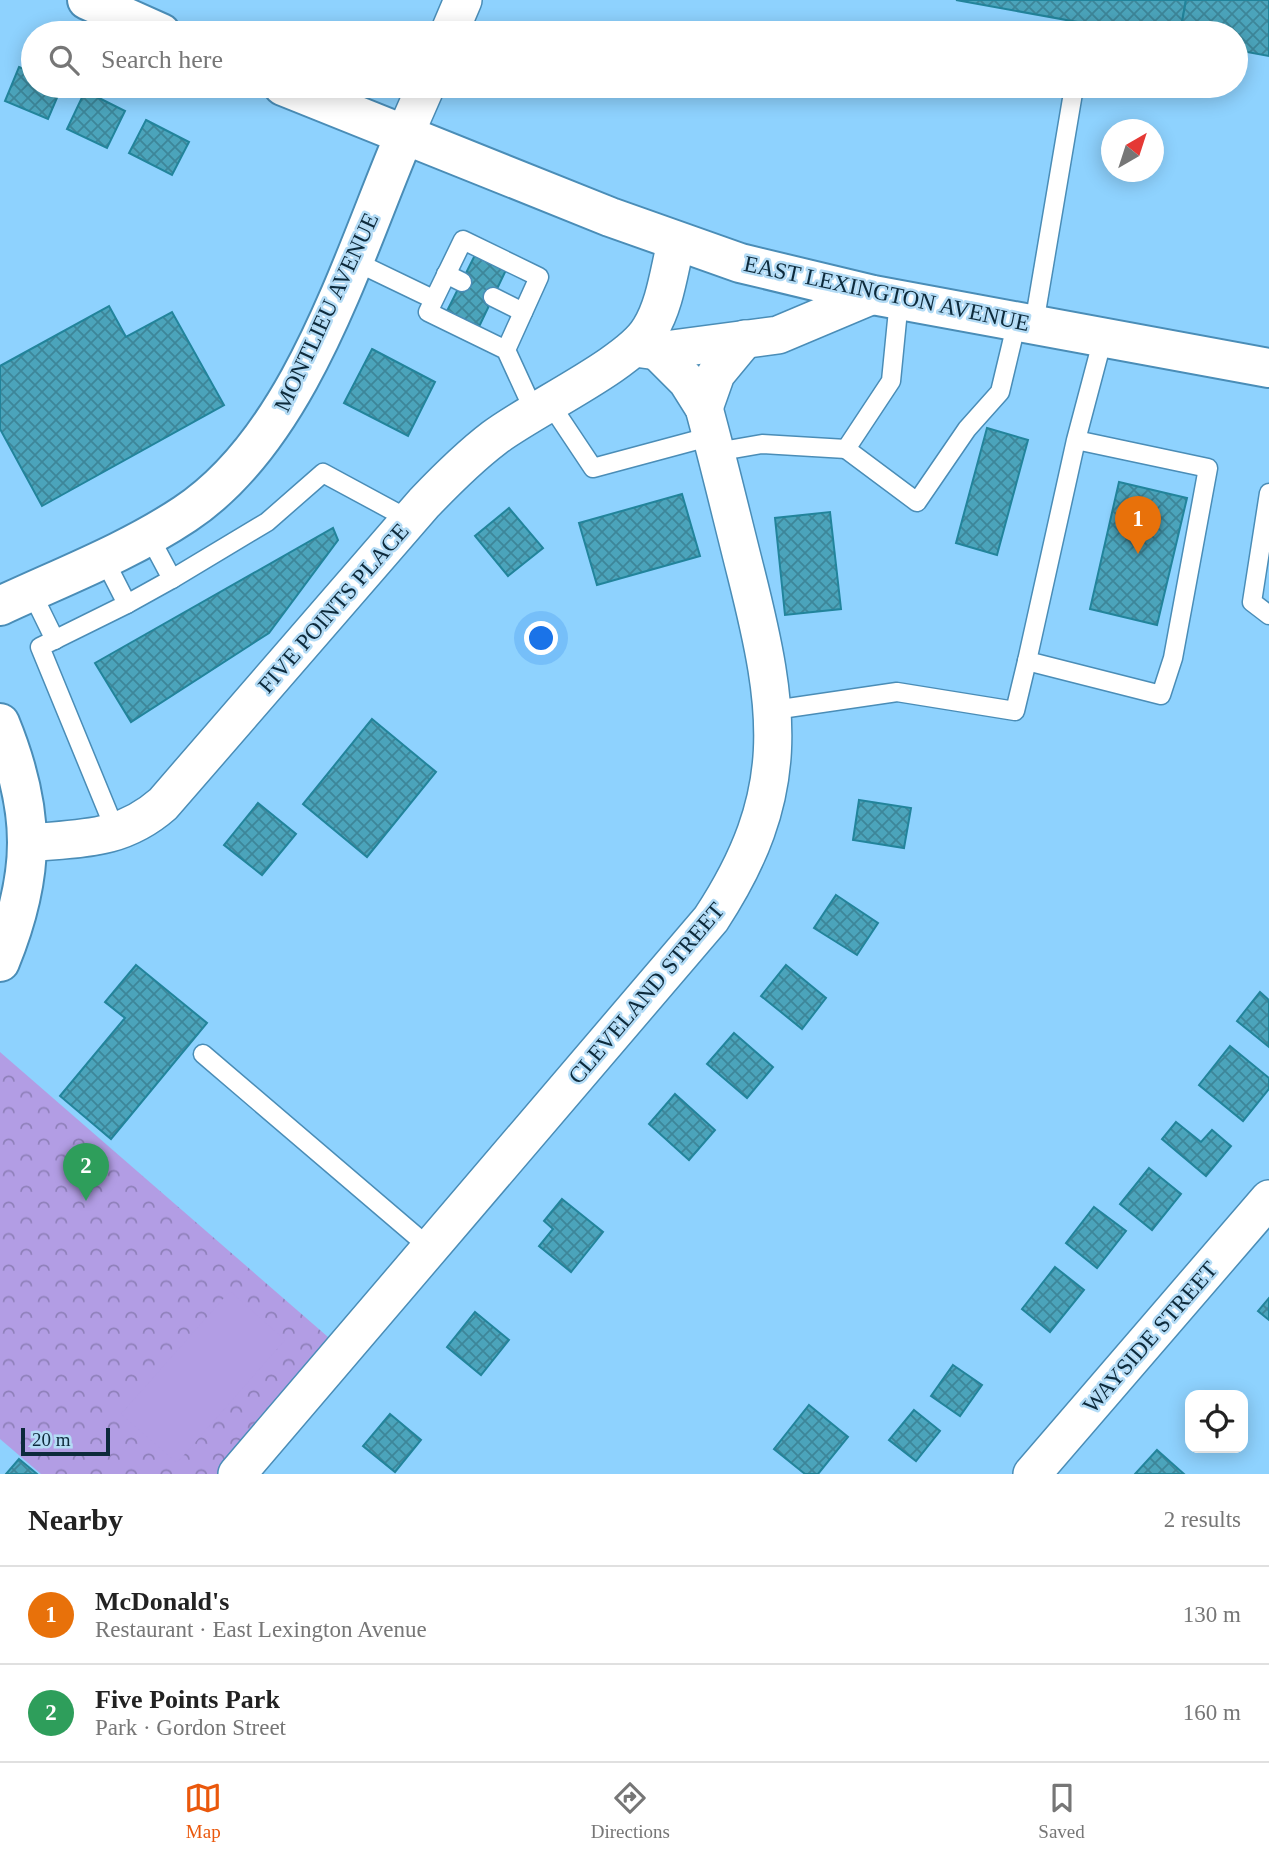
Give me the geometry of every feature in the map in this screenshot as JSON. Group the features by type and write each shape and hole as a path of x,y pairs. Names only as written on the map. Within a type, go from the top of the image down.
{"main road":[{"path":"87,0 134,21"},
{"name":"EAST LEXINGTON AVENUE","path":"314,98 676,243 803,281 1269,368"},
{"name":"MONTLIEU AVENUE","path":"16,598 149,536 187,513 246,461 271,428 294,389 354,261 405,134"},
{"path":"0,723 27,811 28,843 20,904 0,962"}],"street":[{"path":"454,21 463,0"},
{"name":"MONTLIEU AVENUE","path":"405,134 421,98"},
{"name":"FIVE POINTS PLACE","path":"647,349 676,243"},
{"name":"FIVE POINTS PLACE","path":"28,843 116,832 146,819 163,804 458,468 494,438 541,406 647,349 778,335 886,297"},
{"path":"711,432 716,374 745,339"},
{"name":"CLEVELAND STREET","path":"237,1474 711,919 748,857 764,809 775,743 774,710 763,641 711,432 687,381 647,349"},
{"name":"WAYSIDE STREET","path":"1032,1474 1269,1199"}],"lane":[{"path":"506,350 539,277 463,240 454,278 433,299 428,312 506,350 541,406 593,468 711,432 762,444 846,449 917,502 967,429 1000,392 1026,323 1072,98"},
{"path":"354,261 433,299"},
{"path":"846,449 891,381 886,297"},
{"path":"493,298 523,312"},
{"path":"774,710 897,692 1015,711 1076,440 1103,338"},
{"path":"1027,660 1161,695 1173,658 1208,468 1076,440"},
{"path":"116,832 40,647 127,604 267,522 323,473 410,520"},
{"path":"1269,493 1252,602 1269,615"},
{"path":"149,536 172,579"},
{"path":"103,557 127,604"},
{"path":"16,598 55,640"},
{"path":"203,1054 430,1248"}],"green space":[{"path":"0,1052 343,1350 232,1474 41,1474 0,1439"},
{"path":"230,1291 285,1340 177,1463 121,1414"}],"building":[{"path":"956,0 1186,0 1182,21 1072,21"},
{"path":"1186,0 1269,0 1269,56 1248,52 1248,21 1182,21"},
{"path":"19,67 21,98 57,98 48,119 5,101"},
{"path":"82,98 99,98 125,111 107,148 67,129"},
{"path":"146,120 189,142 172,175 129,153"},
{"path":"475,255 506,270 478,329 446,313"},
{"path":"109,306 126,337 172,312 224,405 42,506 0,429 0,366"},
{"path":"372,349 435,382 408,436 344,403"},
{"path":"987,428 1028,440 997,555 956,543"},
{"path":"1119,482 1187,498 1157,625 1090,609"},
{"path":"682,494 700,556 597,585 579,523"},
{"path":"509,508 543,548 508,576 475,536"},
{"path":"830,512 841,609 785,615 775,518"},
{"path":"333,528 338,540 269,633 131,722 95,663"},
{"path":"372,719 436,772 367,857 303,804"},
{"path":"859,800 911,808 904,848 853,840"},
{"path":"258,803 296,834 262,875 224,845"},
{"path":"836,895 878,923 857,955 814,928"},
{"path":"136,965 207,1023 111,1139 60,1096 125,1018 105,1002"},
{"path":"786,965 826,998 802,1029 761,996"},
{"path":"1260,992 1269,1000 1269,1047 1237,1021"},
{"path":"734,1033 773,1067 747,1098 707,1064"},
{"path":"1230,1046 1269,1078 1269,1089 1243,1121 1199,1085"},
{"path":"675,1094 715,1130 689,1160 649,1124"},
{"path":"1176,1122 1201,1142 1212,1130 1231,1146 1206,1176 1162,1139"},
{"path":"1149,1168 1181,1194 1152,1230 1120,1204"},
{"path":"562,1199 603,1232 571,1272 539,1246 553,1229 544,1221"},
{"path":"1094,1207 1126,1231 1097,1268 1066,1243"},
{"path":"1055,1267 1084,1290 1050,1332 1022,1309"},
{"path":"1269,1298 1269,1320 1258,1311"},
{"path":"475,1312 509,1340 481,1375 447,1347"},
{"path":"953,1365 982,1385 960,1416 931,1396"},
{"path":"809,1405 848,1437 818,1474 805,1474 774,1449"},
{"path":"914,1410 940,1431 916,1461 889,1440"},
{"path":"390,1414 421,1440 395,1472 363,1446"},
{"path":"1157,1450 1184,1474 1135,1474"},
{"path":"19,1459 37,1474 6,1474"}],"place":[{"name":"McDonald's","path":"1138,554"},
{"name":"Five Points Park","path":"86,1201"}]}
